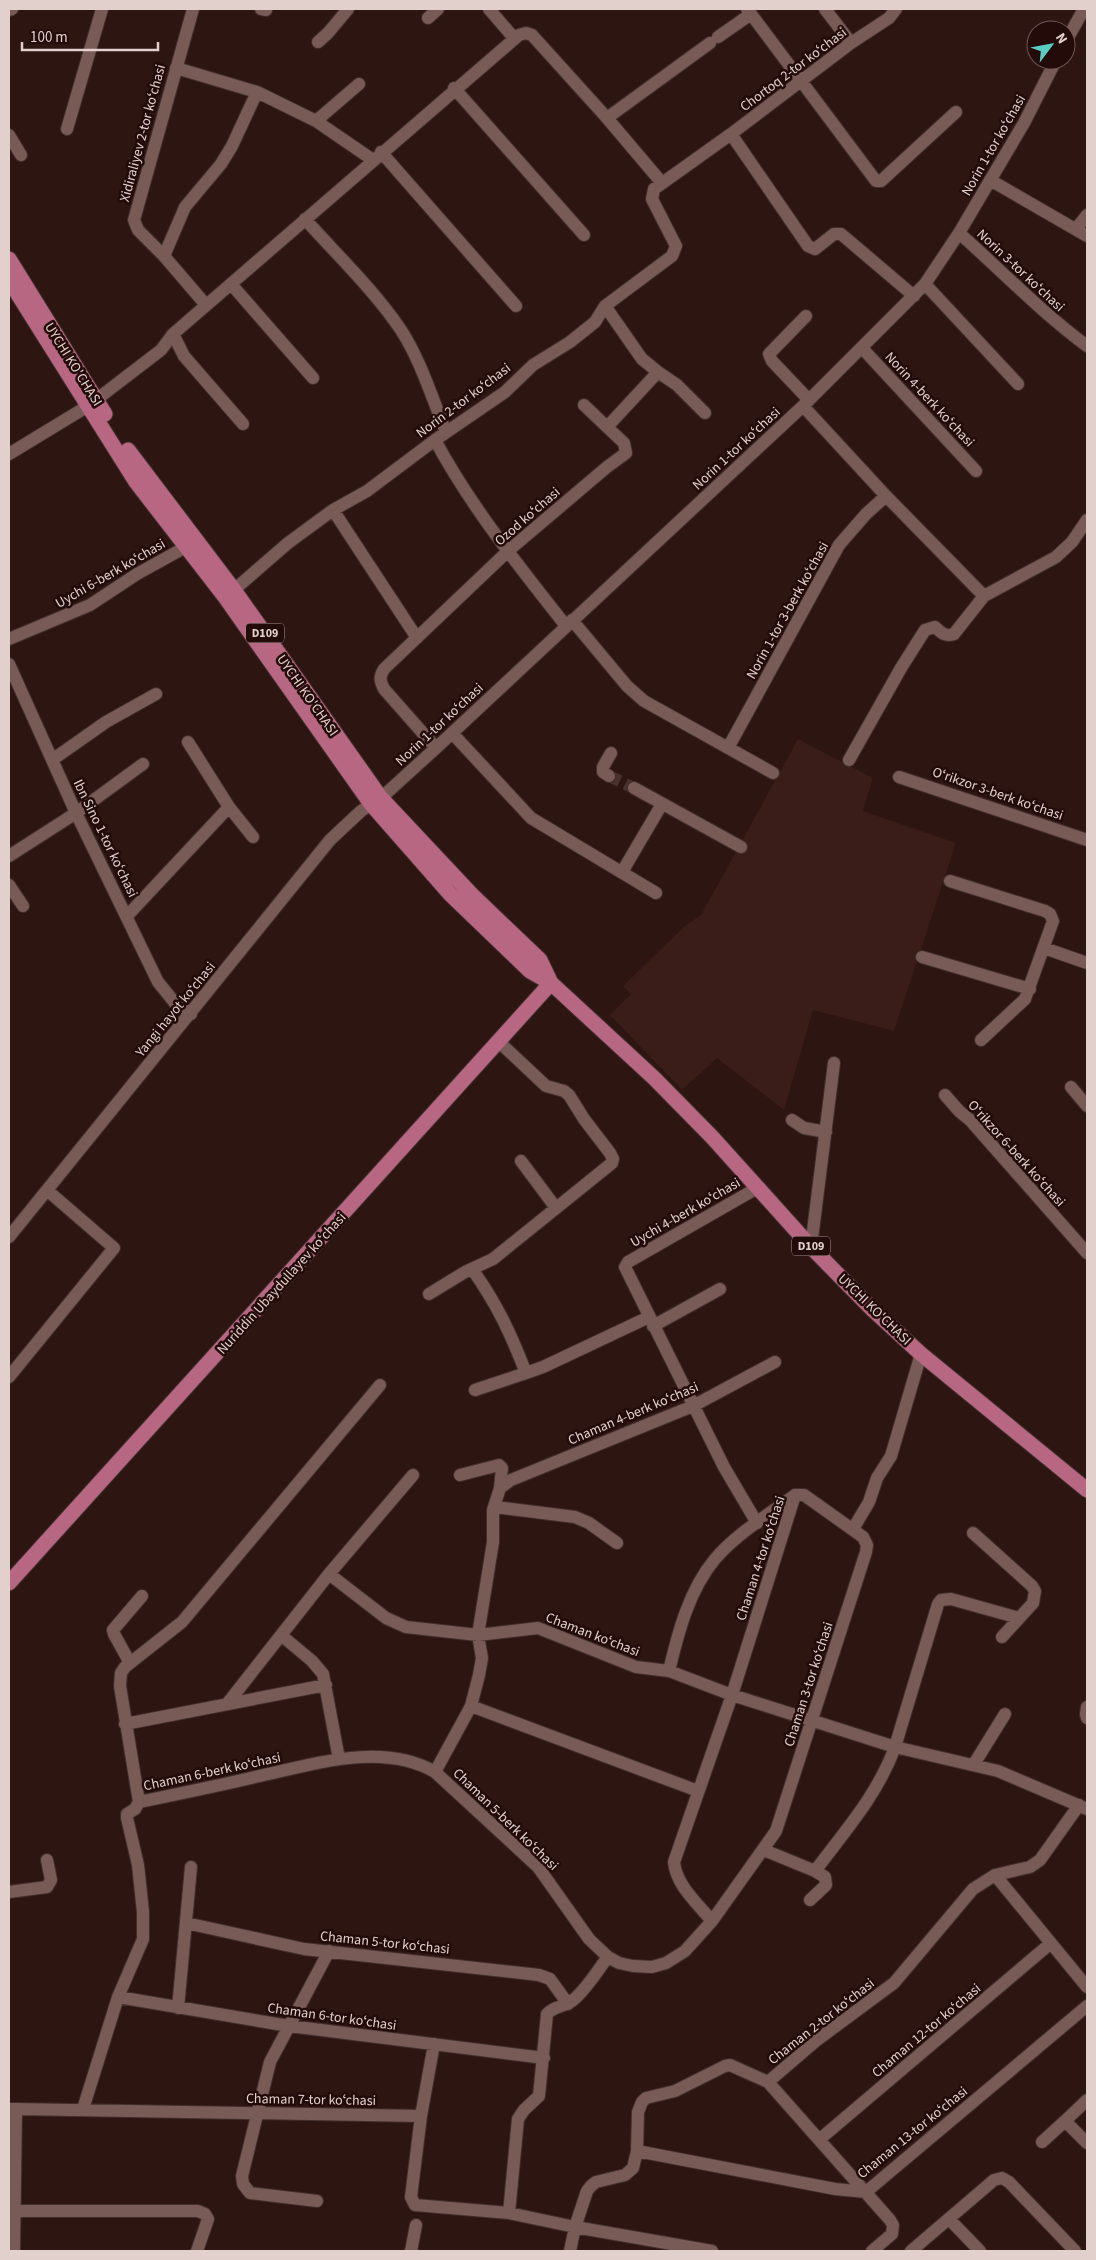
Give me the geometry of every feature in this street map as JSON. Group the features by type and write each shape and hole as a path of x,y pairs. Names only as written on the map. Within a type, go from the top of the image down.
{"main road":[{"name":"UYCHI KO'CHASI","path":"9,259 136,482 192,544 230,594 376,801 450,894 530,971 552,983 654,1078 759,1187 812,1247 873,1310 921,1354 1086,1487"},
{"name":"UYCHI KO'CHASI","path":"9,280 92,403"},
{"name":"Nuriddin Ubaydullayev koʻchasi","path":"9,1583 552,983"}],"street":[{"path":"67,129 102,9"},
{"name":"Xidiraliyev 2-tor koʻchasi","path":"193,9 134,220 138,230 164,256 206,305"},
{"path":"318,42 348,9"},
{"path":"428,18 438,9"},
{"path":"489,9 514,38"},
{"path":"825,9 851,42"},
{"name":"Chortoq 2-tor koʻchasi","path":"662,183 731,134 851,42 889,18 896,9"},
{"path":"1076,23 1084,9"},
{"path":"607,118 714,40 749,11 876,181 881,181 956,112"},
{"path":"9,454 92,403 160,350 173,334 454,88 519,34 526,33 532,35 607,118 662,183"},
{"path":"176,68 257,92 316,121 377,156 516,306"},
{"name":"Norin 1-tor koʻchasi","path":"376,801 436,748 806,403 914,296 925,284 959,233 1024,123 1051,70"},
{"path":"316,121 359,84"},
{"path":"454,88 584,236"},
{"path":"164,256 185,207 221,164 232,146 257,92"},
{"path":"731,134 808,246 815,250 834,234 841,234 914,296"},
{"path":"9,135 21,155"},
{"path":"990,180 1082,232 1087,215"},
{"name":"Norin 2-tor koʻchasi","path":"230,594 288,543 333,510 368,491 435,440 504,392 533,365 576,337 595,322 605,306 672,256 675,251 674,240 652,199 654,190 662,183"},
{"path":"305,219 383,306 401,331 412,350 446,432"},
{"name":"Norin 3-tor koʻchasi","path":"959,233 1008,276 1055,322 1087,346"},
{"path":"231,284 313,378"},
{"path":"925,284 1018,384"},
{"path":"605,306 642,359 677,384 705,412"},
{"path":"806,316 769,354 772,361 886,496 984,596"},
{"path":"173,334 178,347 188,362 243,424"},
{"name":"Norin 4-berk koʻchasi","path":"862,348 976,471"},
{"path":"584,405 607,427 658,372"},
{"name":"Ozod koʻchasi","path":"436,748 384,689 380,681 384,669 508,552 626,453 624,443 607,427"},
{"path":"435,440 448,465 485,522 508,552 569,623 627,686 640,697 773,773"},
{"name":"Norin 1-tor 3-berk koʻchasi","path":"728,748 839,546 866,514 886,496"},
{"path":"333,510 416,638"},
{"path":"849,760 925,630 935,627 949,636 954,634 984,596 1056,557 1072,542 1087,520"},
{"name":"Uychi 6-berk koʻchasi","path":"9,639 90,605 138,574 192,544"},
{"name":"Ibn Sino 1-tor koʻchasi","path":"9,664 76,813 158,982 175,1003 191,1014"},
{"path":"52,760 106,722 156,694"},
{"path":"452,733 531,818 656,893"},
{"path":"188,742 229,807 252,837"},
{"path":"609,776 603,772 603,767 611,754"},
{"path":"9,856 76,813 143,764"},
{"name":"Oʻrikzor 3-berk koʻchasi","path":"899,776 1087,840"},
{"path":"634,788 741,847"},
{"name":"Yangi hayot koʻchasi","path":"9,1237 191,1014 303,872 330,840 376,801"},
{"path":"622,872 662,804"},
{"path":"127,916 229,807"},
{"path":"950,881 1050,914 1053,921 1030,989 1022,1003 981,1040"},
{"path":"9,885 23,906"},
{"path":"1044,948 1087,964"},
{"path":"922,957 1030,989"},
{"path":"429,1294 493,1259 612,1163 613,1156 584,1119 569,1095 564,1091 546,1086 498,1041"},
{"path":"812,1247 834,1063"},
{"path":"1071,1088 1087,1106"},
{"name":"Oʻrikzor 6-berk koʻchasi","path":"945,1095 970,1120 1087,1254"},
{"path":"792,1120 804,1128 826,1132"},
{"path":"521,1161 556,1208"},
{"name":"Uychi 4-berk koʻchasi","path":"693,1406 625,1270 626,1265 759,1187"},
{"path":"9,1377 114,1248 48,1191"},
{"path":"472,1269 492,1297 505,1321 526,1373"},
{"path":"476,1390 543,1367 651,1322 720,1289"},
{"path":"853,1529 869,1502 876,1478 891,1456 921,1354"},
{"name":"Chaman 4-berk koʻchasi","path":"500,1488 510,1480 693,1406 775,1362"},
{"path":"139,1802 125,1724 120,1677 122,1670 182,1622 380,1385"},
{"path":"693,1406 724,1467 758,1523"},
{"path":"435,1772 471,1706 482,1658 478,1634 493,1542 492,1515 500,1488 502,1468 499,1465 460,1475"},
{"path":"227,1704 329,1574 413,1474"},
{"path":"795,1495 716,1558 708,1568 678,1632 668,1671 812,1721 895,1746 998,1771 1083,1807"},
{"name":"Chaman 4-tor koʻchasi","path":"712,1921 681,1884 674,1867 677,1850 732,1694 795,1495 804,1495 810,1498 853,1529"},
{"path":"495,1507 575,1517 589,1523 617,1543"},
{"name":"Chaman 3-tor koʻchasi","path":"712,1921 741,1883 755,1859 764,1850 776,1831 866,1552 866,1540 853,1529"},
{"path":"973,1534 1036,1591 1033,1603 1002,1636"},
{"name":"Chaman koʻchasi","path":"329,1574 395,1623 406,1627 478,1634 538,1628 627,1664 644,1669 668,1671"},
{"path":"130,1663 114,1634 114,1630 142,1596"},
{"path":"815,1871 875,1790 887,1767 938,1604 941,1600 951,1599 1019,1618"},
{"path":"281,1635 320,1669 326,1686 339,1759"},
{"path":"125,1724 326,1686"},
{"path":"471,1706 698,1791"},
{"path":"1087,1707 1087,1718"},
{"path":"974,1764 1006,1714"},
{"name":"Chaman 6-berk koʻchasi","path":"118,1997 143,1939 143,1912 138,1865 126,1818 127,1814 135,1809 139,1802 339,1759 386,1758 421,1765 435,1772"},
{"name":"Chaman 5-berk koʻchasi","path":"435,1772 538,1867 590,1939 608,1957 619,1963 652,1967 666,1964 685,1951 712,1921"},
{"name":"Chaman 2-tor koʻchasi","path":"575,2227 584,2198 591,2186 596,2182 628,2174 636,2162 639,2106 646,2098 675,2091 730,2065 768,2082 816,2040 894,1983 978,1884 995,1875 1030,1867 1040,1860 1083,1807"},
{"path":"764,1850 825,1877 826,1885 810,1900"},
{"path":"9,1892 48,1886 51,1880 47,1860"},
{"path":"178,2008 191,1867"},
{"path":"995,1875 1087,1987"},
{"name":"Chaman 5-tor koʻchasi","path":"186,1923 304,1949 328,1950 539,1974 550,1979 568,2004"},
{"name":"Chaman 12-tor koʻchasi","path":"820,2139 1051,1943"},
{"path":"317,2201 257,2195 246,2189 242,2176 270,2062 328,1950"},
{"path":"509,2213 518,2119 524,2110 539,2096 547,2014 555,2008 568,2004 575,1998 608,1957"},
{"path":"83,2109 118,1997"},
{"name":"Chaman 6-tor koʻchasi","path":"118,1997 289,2026 544,2058"},
{"name":"Chaman 13-tor koʻchasi","path":"637,2151 835,2189 866,2192 1087,2006"},
{"path":"434,2044 421,2116 412,2201 422,2206 509,2213 575,2227 712,2251"},
{"path":"768,2082 890,2220 893,2229 892,2234 872,2251"},
{"path":"1042,2142 1087,2100"},
{"path":"12,2109 14,2251"},
{"name":"Chaman 7-tor koʻchasi","path":"12,2109 421,2116"},
{"path":"1065,2121 1087,2143"},
{"path":"911,2251 994,2180 1002,2178 1009,2182 1075,2251"},
{"path":"14,2211 198,2211 205,2214 208,2219 197,2251"},
{"path":"949,2219 980,2251"},
{"path":"411,2251 416,2225"},
{"path":"570,2251 575,2227"}],"shaded area":[{"path":"798,739 873,778 863,811 956,843 894,1031 813,1010 784,1110 717,1058 682,1090 610,1015 631,994 623,986 686,925 701,915"}],"tunnel":[{"path":"609,776 634,788"}]}
